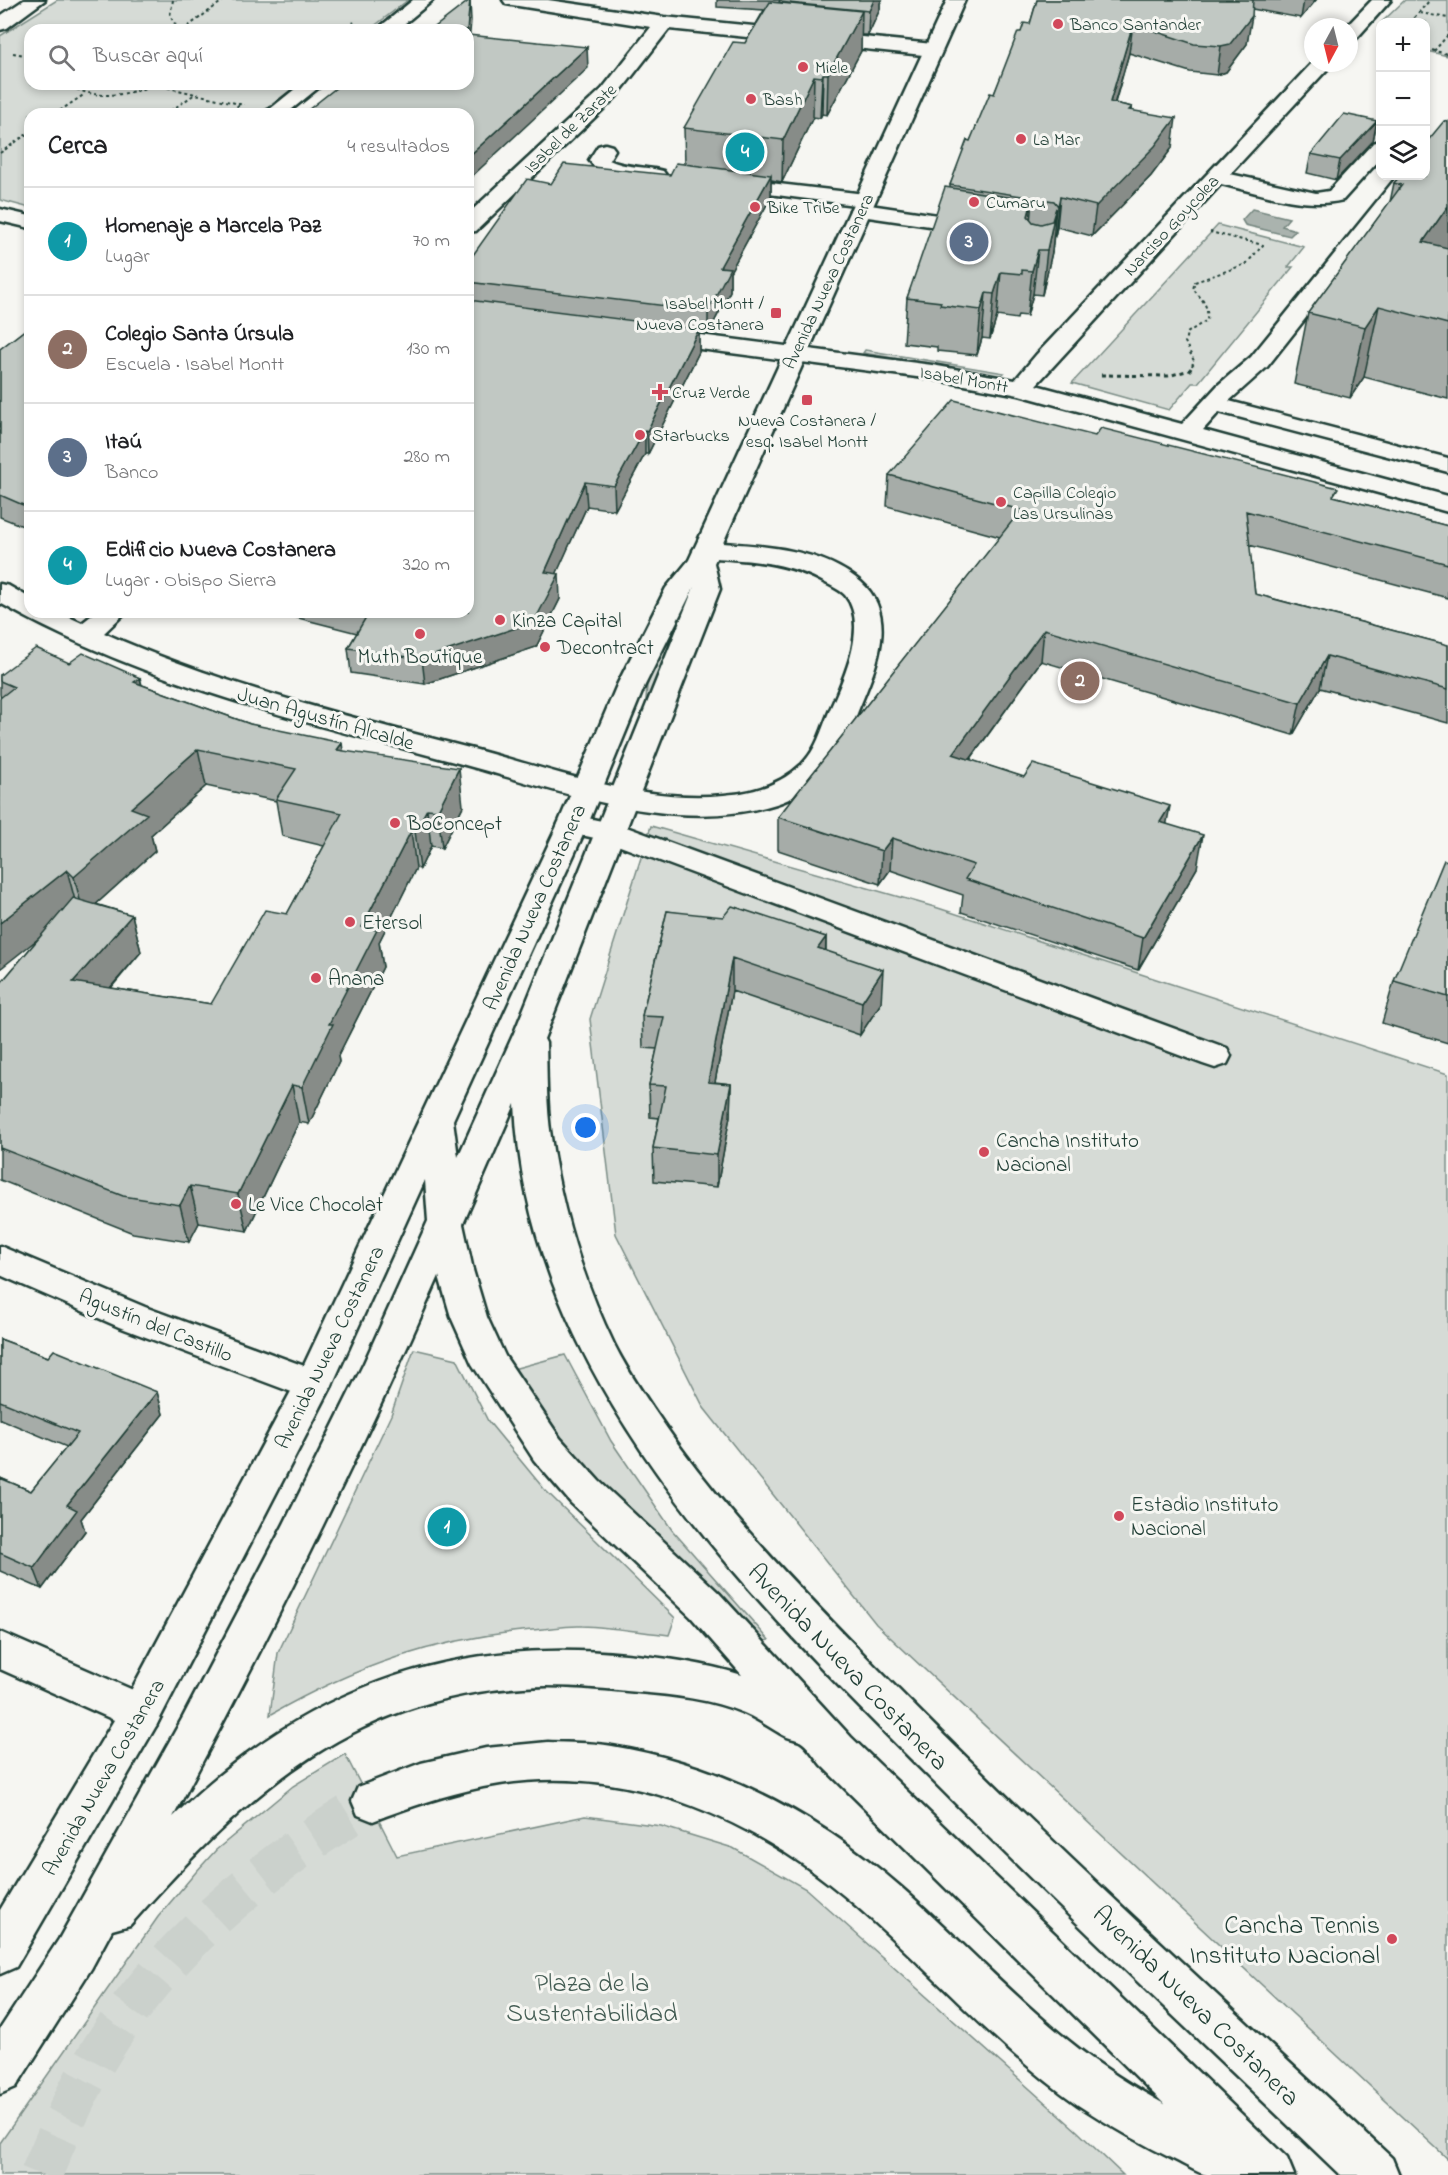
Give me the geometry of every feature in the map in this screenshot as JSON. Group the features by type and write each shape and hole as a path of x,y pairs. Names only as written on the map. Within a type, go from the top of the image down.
{"main road":[{"path":"0,24 36,0"},
{"path":"393,24 424,0"},
{"path":"512,0 664,23 933,50"},
{"name":"Avenida Nueva Costanera","path":"0,1952 141,1713 313,1385 573,824 631,685 679,588 704,557 956,0"},
{"path":"1358,25 1382,0"},
{"name":"Isabel de Zarate","path":"474,220 609,93 664,23"},
{"name":"Narciso Goycolea","path":"1021,388 1044,360 1315,72"},
{"path":"282,108 305,90"},
{"path":"605,150 599,160 605,167 677,178"},
{"path":"1217,177 1316,199 1336,196 1376,151"},
{"path":"711,182 863,205 999,230"},
{"path":"1186,434 1226,390 1259,362 1403,182"},
{"path":"0,215 24,221"},
{"name":"Isabel Montt","path":"628,333 932,372 1021,388 1448,504"},
{"path":"918,394 932,372"},
{"path":"1215,404 1448,465"},
{"name":"Juan Agustín Alcalde","path":"49,618 221,688 345,726 587,789 692,804 731,804 759,799 785,790 802,779 826,755 865,658 868,627 865,606 854,590 803,561 755,552 704,557"},
{"name":"Avenida Nueva Costanera","path":"0,2071 75,1954 198,1730 298,1536 382,1363 530,1033 625,796 707,589 704,557"},
{"path":"0,592 24,606"},
{"path":"85,634 105,618"},
{"path":"573,824 611,831 722,875 1215,1056"},
{"name":"Avenida Nueva Costanera","path":"530,1033 534,1136 542,1179 560,1249 582,1309 607,1365 681,1478 725,1534 777,1592 950,1772 1375,2175"},
{"path":"438,1119 446,1224 455,1270 469,1317 486,1355 515,1404 547,1449 585,1492 705,1605 837,1751 1270,2175"},
{"name":"Agustín del Castillo","path":"0,1260 132,1317 313,1385"},
{"path":"0,1650 141,1713"},
{"path":"75,1954 145,1876 237,1788 273,1759 345,1714 394,1695 444,1682 501,1672 570,1668 665,1676 717,1686 764,1702 794,1718 837,1751"},
{"path":"373,1801 421,1783 470,1771 520,1764 570,1762 614,1765 657,1772 701,1785 743,1803 785,1827 849,1871 1011,2020 1079,2078 1142,2117 1207,2152 1262,2175"}],"path":[{"path":"173,0 170,16 176,24"},
{"path":"190,24 224,0"},
{"path":"1414,18 1430,0"},
{"path":"1419,12 1448,18"},
{"path":"1434,51 1448,35"},
{"path":"1430,50 1448,54"},
{"path":"79,90 85,93 122,94 136,90"},
{"path":"179,90 254,108"},
{"path":"64,108 85,93"},
{"path":"175,108 195,94"},
{"path":"0,153 24,136"},
{"path":"1099,375 1168,376 1190,370 1194,361 1185,342 1187,333 1207,320 1209,311 1193,289 1195,282 1246,264 1263,245 1203,231"}],"green space":[{"path":"57,0 408,0 377,24 24,24 24,90 291,90 267,108 24,108 24,206 0,200 0,36"},
{"path":"1405,0 1448,0 1448,56 1430,52 1430,18 1386,18"},
{"path":"1218,225 1304,247 1288,267 1293,267 1198,383 1192,383 1169,410 1072,383"},
{"path":"865,350 1004,373 1000,376 863,353"},
{"path":"692,586 644,725 647,686 669,627"},
{"name":"Estadio Instituto Nacional","path":"651,826 938,908 1448,1074 1448,2159 876,1624 704,1408 616,1234 590,1019"},
{"path":"414,1349 457,1359 488,1421 544,1489 675,1618 669,1635 576,1626 462,1640 364,1669 270,1715 278,1653 391,1415"},
{"path":"565,1355 611,1441 672,1530 769,1640 763,1642 672,1549 594,1475 550,1426 513,1369"},
{"name":"Plaza de la Sustentabilidad","path":"345,1754 397,1856 585,1816 661,1826 733,1848 806,1889 1077,2131 1123,2175 0,2175 0,2143 158,1917 216,1850 293,1786"}],"shaded area":[{"path":"1252,209 1289,218 1282,226 1296,230 1290,236 1245,225 1242,220"}],"building":[{"path":"470,0 468,24 439,24"},
{"path":"780,0 874,0 869,11 779,2"},
{"path":"1037,0 1253,0 1252,16 1230,44 1221,46 1194,44 1133,24 1110,102 1132,107 1129,110 1176,118 1155,146 1096,206 1060,197 1058,206 1054,201 950,185 967,140 970,141 990,93 994,94 1018,32 1021,32 1024,23 1030,24"},
{"path":"770,2 862,11 828,74 823,74 822,77 814,76 783,140 684,128 733,42 745,43"},
{"path":"474,36 587,47 474,151 474,108 311,108 333,90 474,90"},
{"path":"1344,114 1376,121 1340,160 1311,154"},
{"path":"1444,121 1448,122 1448,206 1423,242 1448,248 1448,324 1379,306 1365,327 1308,313 1402,185 1394,183 1397,180 1430,180 1430,138"},
{"path":"676,163 771,175 720,267 730,268 708,311 474,283 474,254 527,179 551,184 564,164 670,175"},
{"path":"945,187 1032,201 1028,216 1033,222 1041,224 1052,221 1056,208 1047,250 1038,250 1032,271 1022,270 1022,274 1001,272 994,294 986,293 981,310 907,298"},
{"path":"474,301 699,329 647,431 645,430 614,486 585,482 545,572 559,574 534,622 422,659 348,648 366,618 474,618"},
{"path":"24,331 24,505 0,495 0,349"},
{"path":"954,400 1095,436 1101,428 1338,488 1333,496 1448,526 1448,564 1246,511 1255,594 1448,645 1448,689 1327,656 1300,703 1044,629 953,754 1024,777 1033,764 1170,806 1160,822 1203,835 1143,938 965,879 974,865 892,838 882,851 778,817 1021,510 889,475"},
{"path":"36,648 69,663 83,653 140,678 134,682 250,724 342,743 337,750 459,768 438,810 427,809 415,831 411,831 362,927 377,930 329,1024 333,1024 302,1087 292,1085 238,1194 190,1186 180,1205 123,1196 0,1148 0,984 73,898 132,915 73,982 211,1004 265,910 287,914 342,813 276,799 296,769 198,749 131,808 147,814 74,877 67,870 0,923 0,698 14,687 0,681 0,675"},
{"path":"1444,860 1448,861 1448,997 1394,981"},
{"path":"732,906 826,937 818,948 883,970 862,1002 732,958 708,1082 731,1084 717,1155 653,1148 666,1086 649,1085 664,1017 642,1016 667,911 723,917"},
{"path":"0,1339 48,1357 54,1350 157,1392 67,1505 77,1510 34,1568 0,1553 0,1478 31,1491 78,1433 0,1401"}],"tunnel":[{"path":"41,2175 69,2110 94,2063 129,2010 158,1974 223,1908 258,1879 333,1825 373,1801"}],"place":[{"name":"Banco Santander","path":"1058,24"},
{"name":"Miele","path":"803,67"},
{"name":"Bash","path":"751,99"},
{"name":"La Mar","path":"1021,139"},
{"name":"Edificio Nueva Costanera","path":"745,152"},
{"name":"Cumaru","path":"974,202"},
{"name":"Bike Tribe","path":"755,207"},
{"name":"Itaú","path":"969,242"},
{"name":"Isabel Montt / Nueva Costanera","path":"776,313"},
{"name":"Cruz Verde","path":"660,392"},
{"name":"Nueva Costanera / esq. Isabel Montt","path":"807,400"},
{"name":"Starbucks","path":"640,435"},
{"name":"Capilla Colegio Las Ursulinas","path":"1001,502"},
{"name":"Kinza Capital","path":"500,620"},
{"name":"Muth Boutique","path":"420,634"},
{"name":"Decontract","path":"545,647"},
{"name":"Colegio Santa Úrsula","path":"1080,681"},
{"name":"BoConcept","path":"395,823"},
{"name":"Etersol","path":"350,922"},
{"name":"Anana","path":"316,978"},
{"name":"Cancha Instituto Nacional","path":"984,1152"},
{"name":"Le Vice Chocolat","path":"236,1204"},
{"name":"Estadio Instituto Nacional","path":"1119,1516"},
{"name":"Homenaje a Marcela Paz","path":"447,1527"},
{"name":"Cancha Tennis Instituto Nacional","path":"1392,1939"}]}
